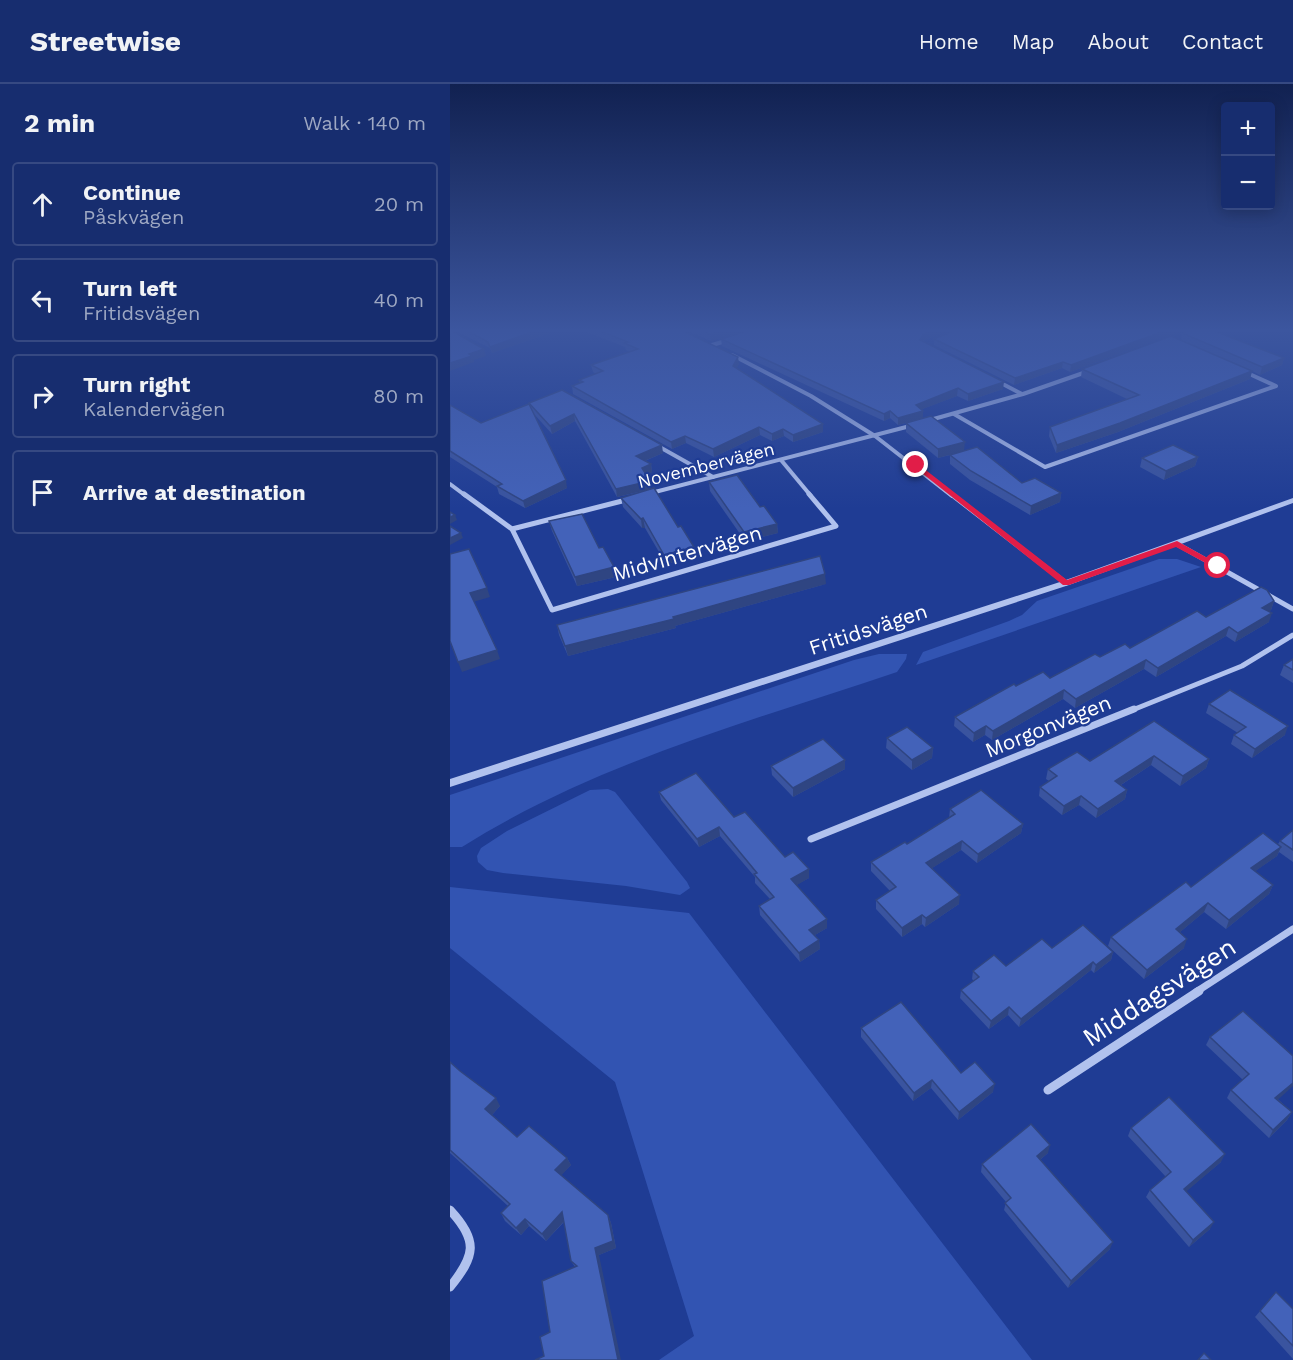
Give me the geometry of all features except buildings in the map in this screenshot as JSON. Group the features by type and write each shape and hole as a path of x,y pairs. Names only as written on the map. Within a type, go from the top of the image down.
{"street":[{"path":"798,390 875,436 1066,583"},
{"path":"1013,390 1023,394"},
{"name":"Novembervägen","path":"646,495 875,436 1036,390"},
{"path":"954,414 1046,467 1266,390"},
{"path":"652,443 713,477"},
{"name":"Midvintervägen","path":"512,528 552,610 836,526 781,460"},
{"path":"450,484 512,528"},
{"name":"Novembervägen","path":"512,528 635,497"},
{"name":"Fritidsvägen","path":"450,783 1066,583 1293,500"},
{"path":"1177,544 1293,609"},
{"name":"Morgonvägen","path":"811,839 1242,666 1293,635"},
{"name":"Middagsvägen","path":"1048,1090 1293,929"},
{"path":"450,1210 461,1220 470,1236 473,1252 466,1268 450,1287"}],"shaded area":[{"path":"1159,559 1177,559 1201,567 916,665 923,652 1009,621 1022,615 1037,601"},
{"path":"879,654 907,654 897,672 729,727 619,768 513,817 462,847 450,847 450,795 854,660"},
{"path":"608,789 615,792 690,888 680,895 626,886 503,873 487,870 478,862 477,856 481,848 507,831 590,790"},
{"path":"450,887 689,913 1032,1360 659,1360 694,1336 615,1082 450,948"}],"route":[{"path":"916,465 1066,583 1177,544 1218,566"}]}
